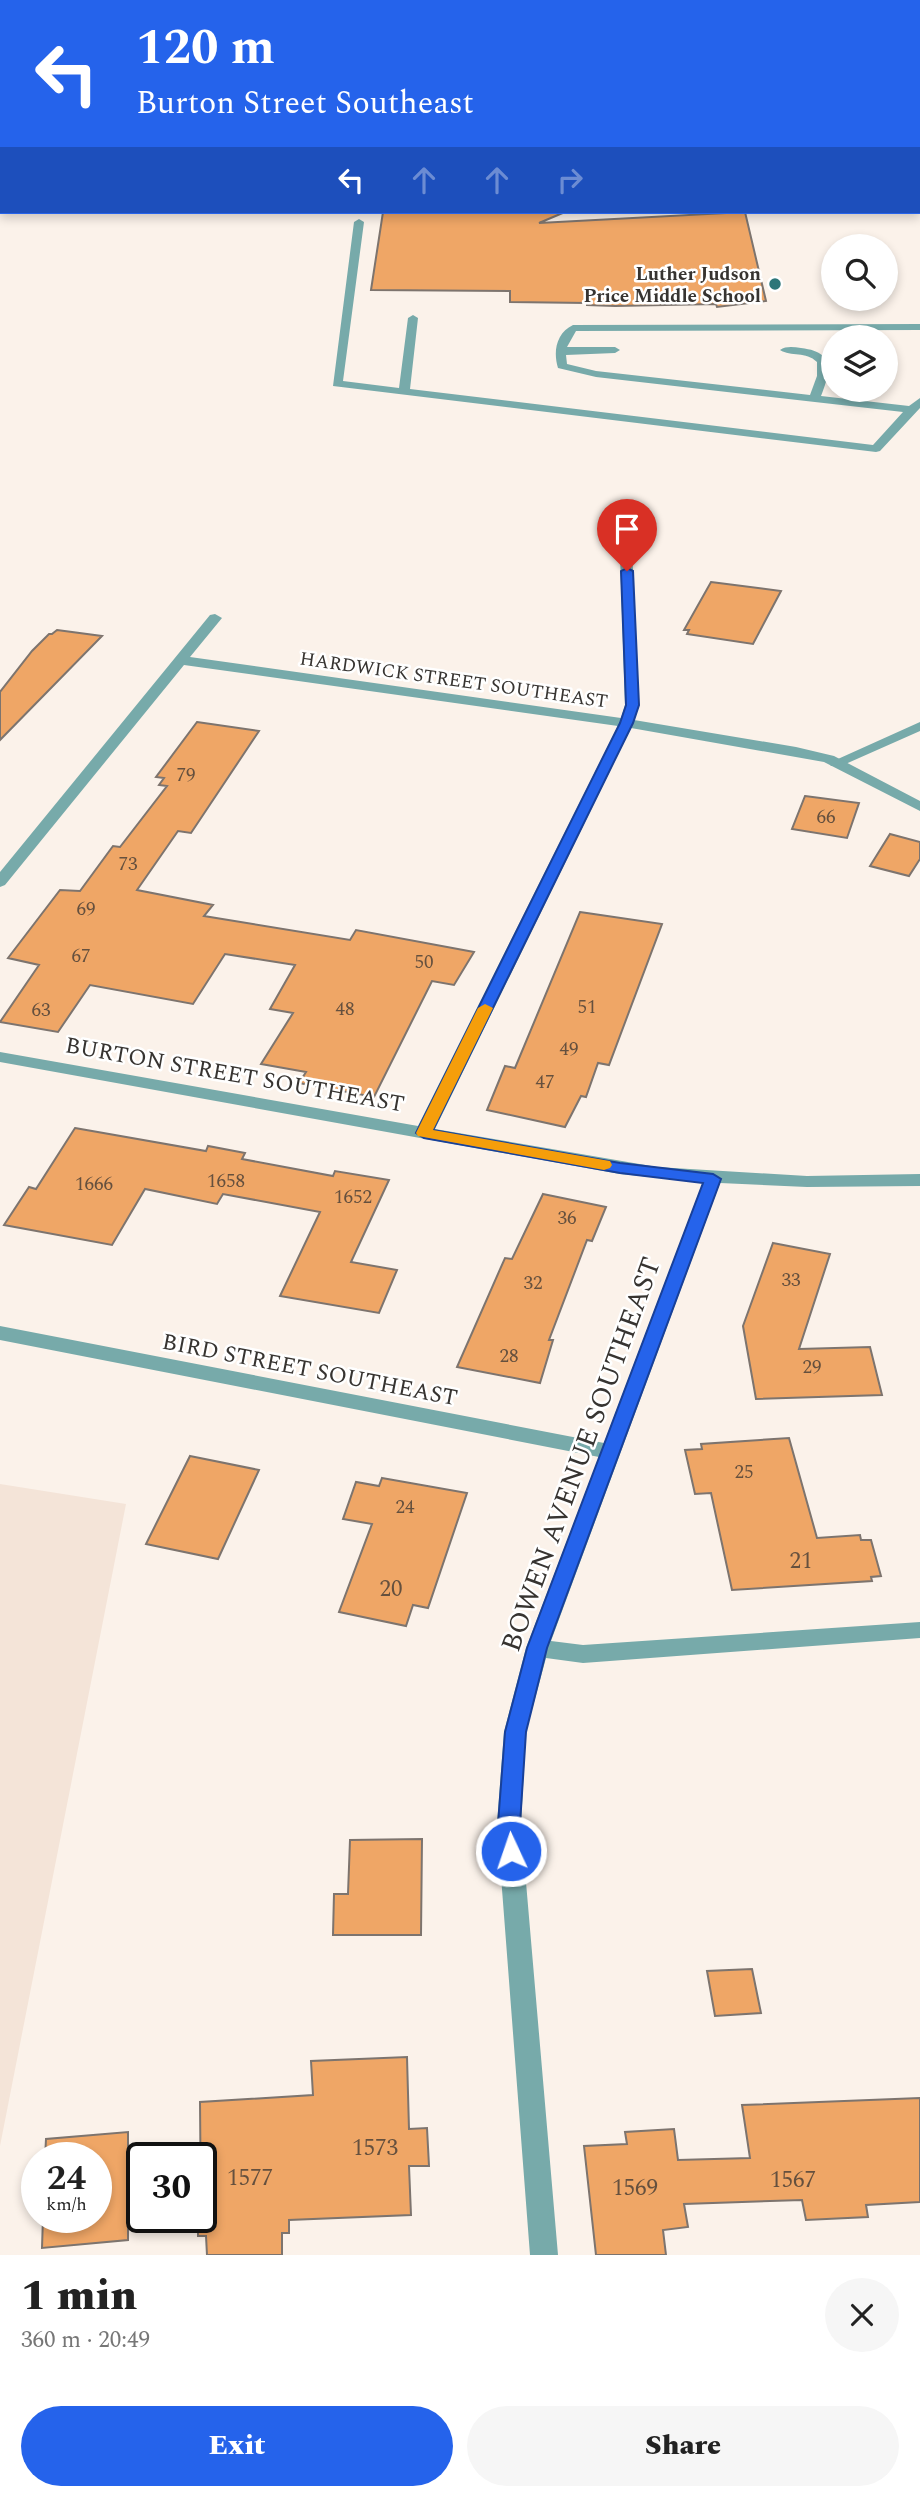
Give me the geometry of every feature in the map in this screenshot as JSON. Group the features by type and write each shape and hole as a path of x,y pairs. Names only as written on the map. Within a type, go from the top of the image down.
{"street":[{"path":"359,222 337,384 876,449 916,406"},
{"path":"404,393 413,318"},
{"path":"916,406 814,399 596,374 562,366 560,350 563,337 573,328 920,327"},
{"path":"560,350 615,350"},
{"path":"785,350 812,352 822,360 825,374 814,399"},
{"path":"424,1133 626,723 632,705 625,526"},
{"path":"0,882 215,618"},
{"name":"HARDWICK STREET SOUTHEAST","path":"179,660 626,723 796,751 836,762 920,807"},
{"path":"836,762 920,726"},
{"name":"BURTON STREET SOUTHEAST","path":"0,1057 620,1168 713,1179 855,1184 920,1181"},
{"name":"BOWEN AVENUE SOUTHEAST","path":"544,2255 509,1824 516,1732 537,1648 713,1179"},
{"name":"BIRD STREET SOUTHEAST","path":"0,1333 611,1452"},
{"path":"537,1648 583,1654 920,1630"}],"shaded area":[{"path":"0,1484 126,1504 0,2146"}],"building":[{"path":"383,214 560,214 539,223 745,214 766,301 717,307 716,304 615,306 510,302 510,291 371,290"},
{"path":"711,582 781,591 753,644 687,634 689,630 684,630"},
{"path":"57,630 102,636 0,740 0,692 32,651"},
{"path":"197,722 259,731 191,833 178,831 137,890 213,905 204,916 350,940 356,930 474,952 454,985 432,981 374,1097 299,1083 306,1072 261,1064 293,1013 270,1009 295,965 225,954 193,1004 90,985 58,1032 0,1022 39,965 8,958 60,890 80,891 113,846 120,847 167,786 159,785 164,778 156,777"},
{"path":"805,796 859,803 847,838 792,829"},
{"path":"890,834 920,842 920,859 909,876 870,866"},
{"path":"580,912 662,924 609,1065 598,1063 586,1097 581,1096 565,1127 487,1110 505,1066 515,1068"},
{"path":"75,1128 206,1151 208,1146 245,1153 242,1159 333,1176 335,1171 389,1180 351,1262 397,1270 379,1313 280,1296 320,1212 223,1194 217,1204 145,1189 112,1245 4,1225 29,1187 36,1189"},
{"path":"543,1194 606,1207 592,1241 587,1240 549,1340 553,1340 540,1383 457,1367 505,1258 512,1259"},
{"path":"773,1243 830,1254 799,1349 870,1347 882,1395 756,1399 743,1326"},
{"path":"789,1438 817,1538 860,1535 861,1540 871,1540 881,1576 871,1577 872,1581 732,1590 711,1493 695,1494 685,1450 702,1449 701,1444"},
{"path":"190,1456 259,1470 218,1559 146,1544"},
{"path":"382,1478 467,1493 428,1608 413,1605 406,1626 339,1612 372,1524 343,1519 356,1482 379,1486"},
{"path":"422,1839 421,1935 333,1935 334,1894 348,1894 350,1840"},
{"path":"752,1969 761,2013 715,2016 707,1971"},
{"path":"407,2057 409,2129 427,2128 429,2166 409,2166 411,2215 289,2220 289,2233 282,2233 282,2255 207,2255 206,2236 198,2236 198,2233 217,2233 217,2142 200,2142 200,2102 313,2095 311,2061"},
{"path":"920,2098 920,2202 866,2205 868,2217 806,2220 802,2200 684,2204 688,2227 663,2230 666,2255 596,2255 584,2146 627,2144 625,2132 674,2129 678,2160 750,2158 742,2105"},
{"path":"128,2132 128,2240 42,2248 42,2233 112,2233 112,2142 46,2142 46,2139"}],"slow traffic":[{"path":"485,1008 424,1133 604,1165"}],"place":[{"name":"Luther Judson Price Middle School","path":"775,284"}],"route":[{"path":"511,1851 509,1824 516,1732 537,1648 713,1179 620,1168 424,1133 626,723 632,705 627,571"}]}
